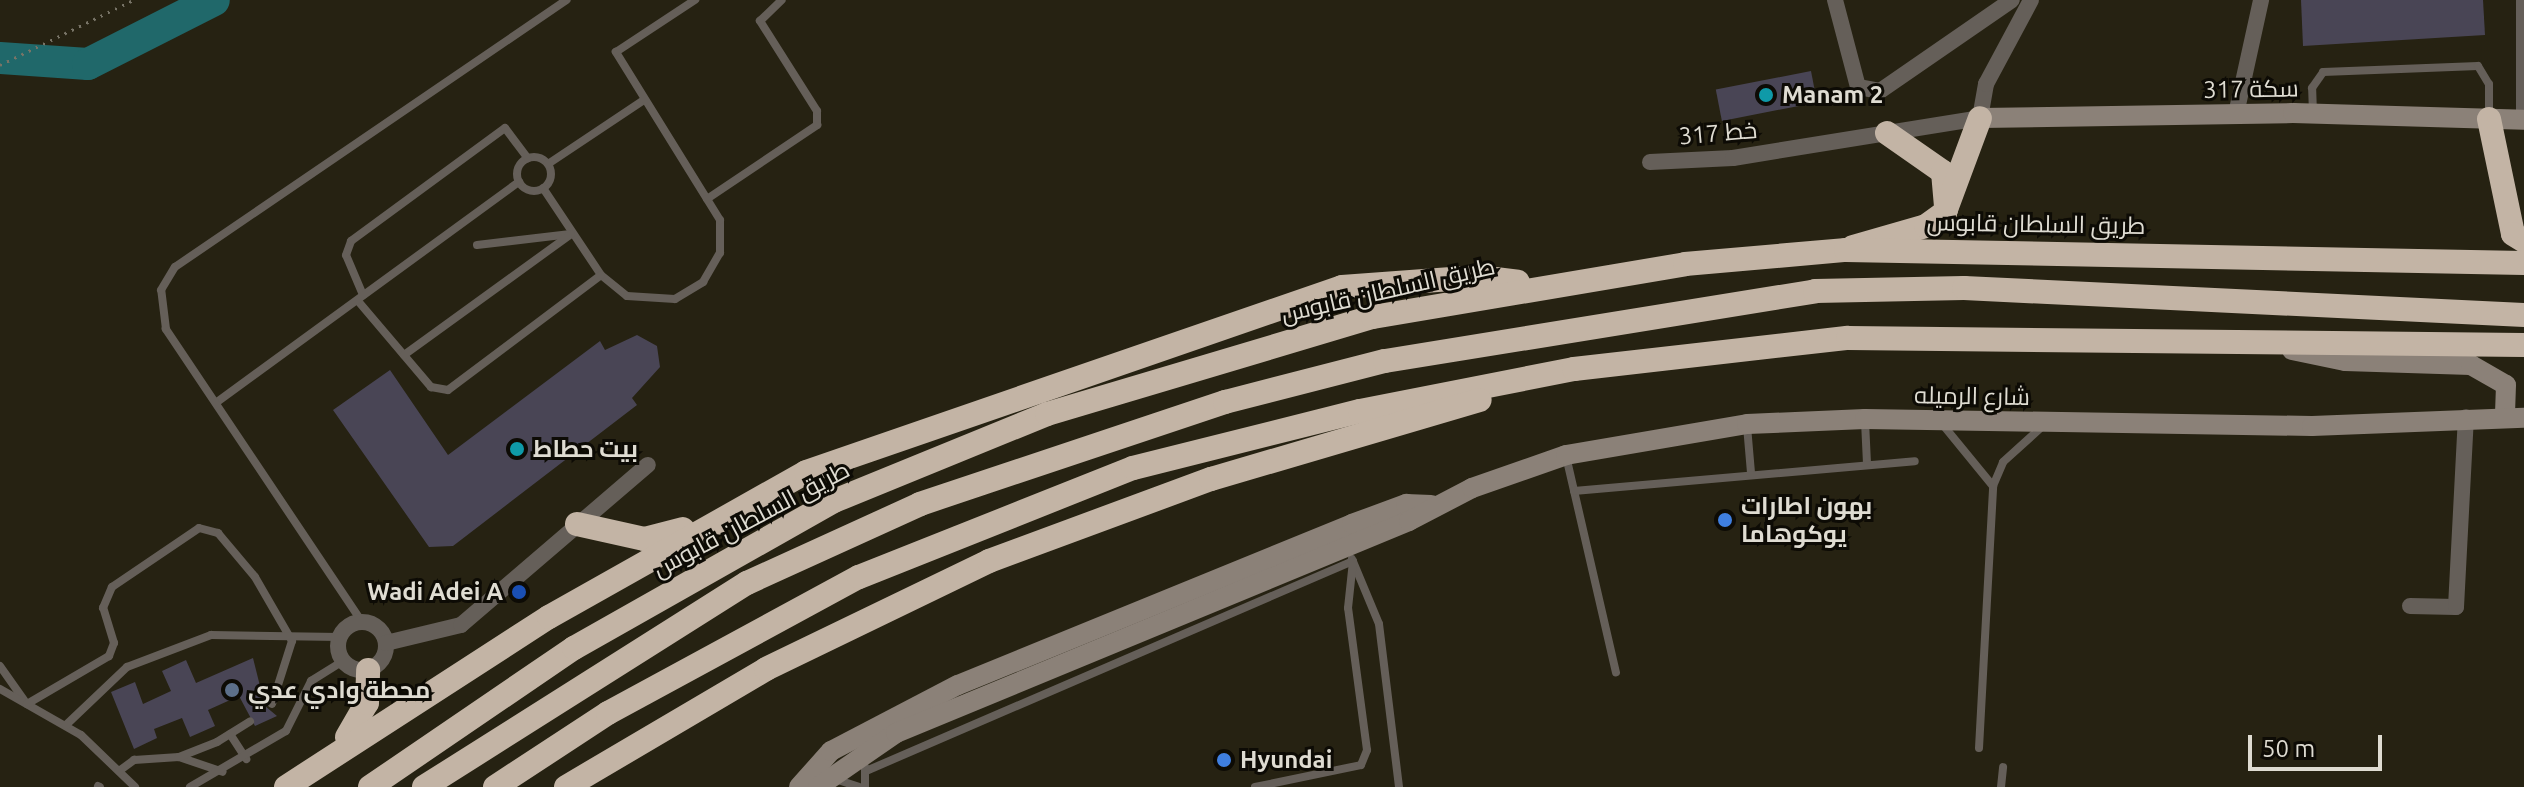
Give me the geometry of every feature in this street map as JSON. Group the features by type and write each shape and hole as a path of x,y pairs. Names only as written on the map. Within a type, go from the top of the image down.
{"highway":[{"path":"1846,250 1926,226 1945,212 1980,118"},
{"path":"2489,119 2513,234 2524,241"},
{"path":"1887,133 1943,172 1945,212"},
{"name":"طريق السلطان قابوس","path":"370,787 574,648 834,501 1047,414 1210,362 1373,317 1541,285 1846,250 2524,263"},
{"path":"286,787 337,750 731,513 806,472 1342,287 1479,277 1541,285"},
{"path":"424,787 747,583 920,504 1225,402 1385,361 1815,291 2120,293 2524,315"},
{"path":"495,787 752,629 859,577 1133,468 1360,411 1574,369 1848,338 2524,345"},
{"path":"566,787 766,669 989,561 1211,479 1574,369"},
{"path":"577,524 644,539 731,513"},
{"path":"337,750 362,715 368,670"}],"street":[{"path":"1835,0 1858,87 1880,91 2012,0"},
{"path":"1980,118 1986,84 2031,0"},
{"path":"2236,114 2261,0"},
{"path":"2524,0 2524,120"},
{"name":"سكة 317","path":"1980,118 2088,113 2165,117 2313,114 2524,120"},
{"name":"خط 317","path":"1650,162 1887,133 1980,118"},
{"path":"2257,342 2345,361 2471,365 2506,385 2515,418"},
{"path":"2410,606 2456,607 2466,417"},
{"name":"شارع الرميله","path":"1431,505 1566,455 1747,424 1865,419 2312,426 2466,417 2515,418"},
{"path":"386,643 461,625 648,465"},
{"path":"799,787 831,751 923,702 1352,524 1406,504 1431,505"},
{"path":"862,751 1350,554 1431,505"},
{"path":"362,622 377,627 386,643 384,657 368,670 343,661 340,637 362,622"},
{"path":"822,782 923,702"}],"lane":[{"path":"362,622 166,329 161,290 175,267 567,0"},
{"path":"644,100 548,164 543,188 601,275 643,301 690,292 720,253 720,220 644,100 618,47 695,0"},
{"path":"707,199 817,125 817,111 760,21 782,0"},
{"path":"2313,114 2312,88 2323,72 2478,66 2489,84 2489,119"},
{"path":"548,164 528,158 505,128 351,241 346,255 361,298 431,387 456,387 601,275"},
{"path":"217,402 519,182 528,158"},
{"path":"519,182 543,188"},
{"path":"404,355 571,234"},
{"path":"477,245 571,234"},
{"path":"1865,419 1867,464"},
{"path":"1938,421 1993,486"},
{"path":"1979,748 1993,486 2003,462 2047,423"},
{"path":"1747,424 1751,473"},
{"path":"1566,455 1616,672"},
{"path":"1574,491 1751,473 1915,461"},
{"path":"27,704 109,656 114,643 103,608 112,587 199,528 218,533 255,577 292,641 272,704"},
{"path":"866,771 1350,554"},
{"path":"1255,787 1361,765 1367,750 1348,608 1350,554"},
{"path":"1350,554 1379,624 1399,787"},
{"path":"66,725 127,667 211,635 292,641 340,637"},
{"path":"190,787 224,772 286,731 311,681 343,661"},
{"path":"0,666 27,704"},
{"path":"0,689 66,725 135,787"},
{"path":"119,771 134,760 179,757 230,734 250,721"},
{"path":"230,734 246,759"},
{"path":"822,782 862,787 866,771 862,751"},
{"path":"179,757 224,772"},
{"path":"2001,787 2003,767"}],"path":[{"path":"0,65 133,0"}],"building":[{"path":"2301,0 2483,0 2485,35 2303,46"},
{"name":"Manam 2","path":"1811,71 1817,102 1722,121 1716,90"},
{"name":"بيت حطاط","path":"637,335 657,346 660,367 632,398 637,405 453,546 429,547 333,410 390,370 448,455 600,341 605,350"},
{"path":"253,658 265,706 277,716 255,726 239,696 208,710 215,726 190,737 182,718 154,729 157,738 134,749 111,692 135,682 143,704 171,691 162,671 186,660 196,683"}],"waterway":[{"path":"0,58 88,64 214,0"}],"place":[{"name":"Manam 2","path":"1766,95"},
{"name":"بيت حطاط","path":"517,449"},
{"name":"بهون اطارات يوكوهاما","path":"1725,520"},
{"name":"Wadi Adei A","path":"519,592"},
{"name":"محطة وادي عدي","path":"232,690"},
{"name":"Hyundai","path":"1224,760"}]}
